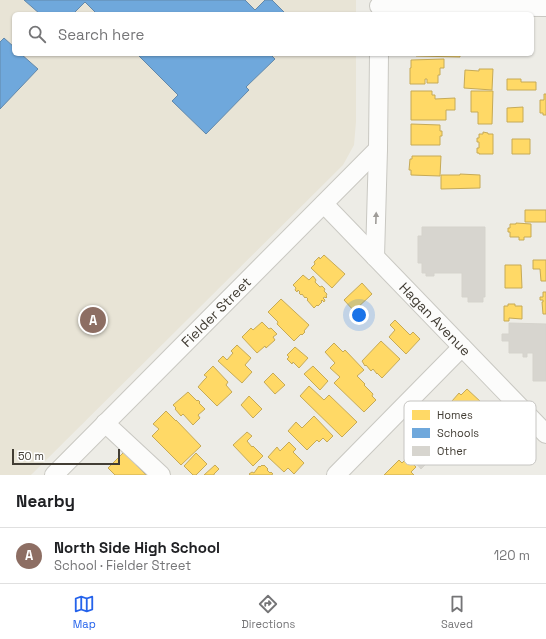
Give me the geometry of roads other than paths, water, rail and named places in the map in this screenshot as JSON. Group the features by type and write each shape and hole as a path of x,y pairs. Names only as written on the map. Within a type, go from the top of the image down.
{"street":[{"path":"379,7 546,7"},
{"path":"375,257 379,56"},
{"name":"Fielder Street","path":"54,475 378,149"},
{"name":"Hagan Avenue","path":"324,204 514,401"},
{"path":"409,401 462,347"},
{"path":"336,475 404,406"},
{"path":"105,423 160,475"},
{"name":"Hagan Avenue","path":"536,424 546,434"}],"place":[{"name":"North Side High School","path":"93,320"}]}
